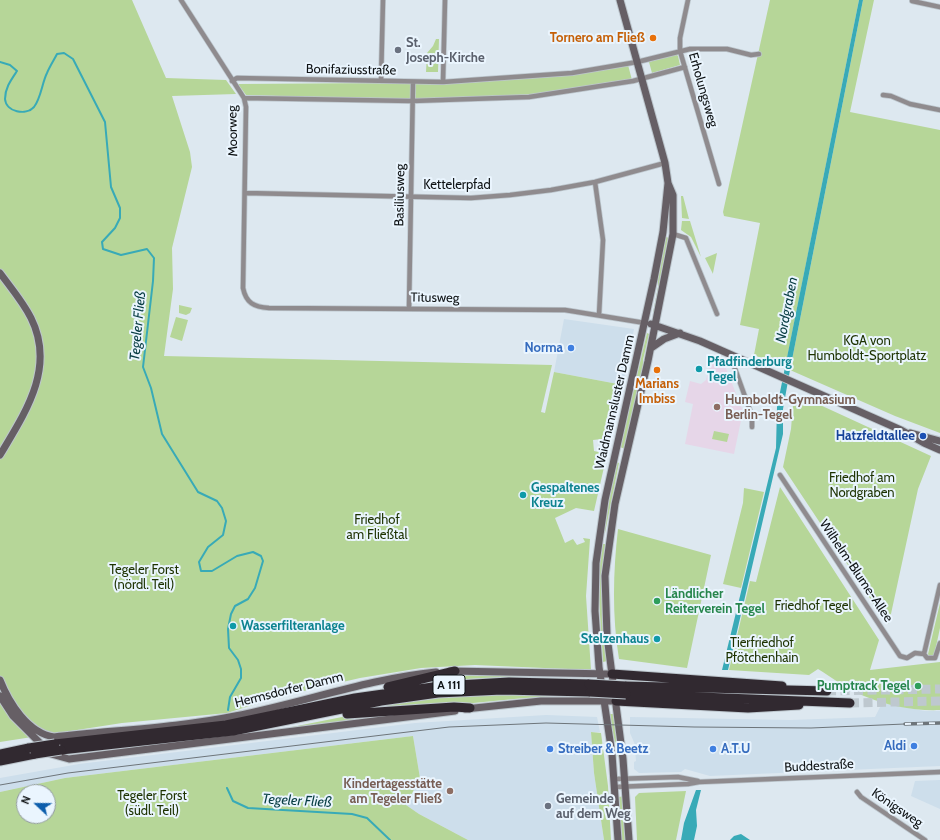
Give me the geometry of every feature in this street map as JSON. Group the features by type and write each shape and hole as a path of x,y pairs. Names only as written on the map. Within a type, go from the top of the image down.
{"highway":[{"path":"310,708 338,697 455,671"},
{"path":"612,674 772,685 811,691"},
{"name":"A 111","path":"0,754 226,725 399,690 440,686 509,682 850,703"},
{"name":"A 111","path":"58,747 195,736 250,728 366,704 438,693 590,688"},
{"name":"A 111","path":"626,690 826,692"},
{"path":"616,701 748,708 790,706 826,701"},
{"path":"250,728 279,725 355,712 454,707 470,708"},
{"name":"A 111","path":"0,761 32,751"}],"main road":[{"name":"Waidmannsluster Damm","path":"620,0 665,163 668,183 673,195 673,234 651,348 614,504 609,539 605,601 607,636 626,787 629,840"},
{"name":"Waidmannsluster Damm","path":"618,840 615,779 600,675 594,595 599,533 645,323 663,232 668,183"},
{"path":"663,232 673,234"},
{"path":"0,273 31,318 38,336 41,354 39,377 34,392 0,455"},
{"path":"645,323 680,333 780,376 901,430 940,450"},
{"path":"651,348 664,339 680,333"},
{"path":"901,430 940,441"},
{"name":"Hermsdorfer Damm","path":"0,680 13,706 29,724 45,735 54,736 227,717 262,710 381,679 455,671 600,675 612,674"},
{"path":"0,696 13,716 51,754 69,759 470,708 541,701 616,701"}],"street":[{"name":"Moorweg","path":"181,0 244,98 246,107 242,280"},
{"path":"381,81 384,0"},
{"path":"443,82 445,0"},
{"name":"Erholungsweg","path":"688,0 680,38 680,51 719,184"},
{"path":"912,1 940,7"},
{"name":"Bonifaziusstraße","path":"232,81 237,78 443,82 572,73 638,62 680,51 706,48 727,49 751,55 759,54"},
{"path":"244,98 412,102 529,97 584,90 642,79 685,67"},
{"name":"Basiliusweg","path":"409,308 413,82"},
{"path":"883,95 891,96 910,104 940,110"},
{"name":"Kettelerpfad","path":"245,193 471,198 551,190 595,182 665,163"},
{"path":"595,182 603,240 599,315"},
{"path":"673,234 686,238 717,314"},
{"name":"Titusweg","path":"242,280 247,300 258,307 565,310 645,323"},
{"path":"737,358 734,366 752,416 752,427"},
{"name":"Wilhelm-Blume-Allee","path":"780,475 900,656 907,658 915,653 924,654"},
{"path":"940,585 924,654 927,658 935,658 940,643"},
{"name":"Buddestraße","path":"615,787 940,772"},
{"name":"Buddestraße","path":"615,779 678,777 700,782"},
{"name":"Königsweg","path":"857,792 861,798 925,840"}],"shaded area":[{"path":"564,319 634,329 623,385 554,372"},
{"name":"Humboldt-Gymnasium Berlin-Tegel","path":"712,356 723,361 743,411 734,454 685,444 693,404 685,402 690,381 701,384 706,380"},
{"path":"882,703 925,711 940,711 940,766 710,776 685,769 681,772 639,773 634,769 634,762 636,761 636,747 630,733 630,717 790,720 875,717"},
{"path":"546,715 597,717 600,732 591,732 594,773 604,840 468,840 419,814 406,805 420,778 413,736 65,778 37,784 16,784 16,789 0,792 0,778 79,764 415,723"},
{"path":"940,780 940,809 911,796 915,781"}],"green space":[{"path":"0,0 132,0 166,78 226,80 236,94 172,96 190,152 192,167 172,248 173,289 164,356 552,365 541,412 545,413 554,372 623,385 611,438 593,440 594,451 607,454 594,511 576,508 555,518 565,543 573,539 577,545 585,542 583,538 590,539 586,596 591,670 475,665 421,668 360,678 278,697 227,713 122,723 0,742"},
{"path":"770,0 859,0 785,368 754,355 759,329 740,325 760,223 724,216 723,212"},
{"name":"KGA von Humboldt-Sportplatz","path":"863,0 874,0 850,112 940,130 940,433 895,416 790,370"},
{"path":"436,39 439,39 438,72 426,72 427,53 433,46"},
{"path":"676,54 680,65 652,73 649,62"},
{"path":"628,65 632,80 528,95 409,100 246,95 238,84 445,84 570,75"},
{"path":"681,196 683,196 689,219 682,218"},
{"path":"682,221 690,221 701,257 691,237 681,230"},
{"path":"666,237 669,238 655,314 653,313 658,287 658,278"},
{"path":"717,253 713,273 713,274 705,258"},
{"path":"179,305 192,308 190,313 186,315 179,313"},
{"path":"176,317 188,320 182,341 170,337"},
{"path":"647,333 649,334 643,360 643,370 625,449 620,447"},
{"name":"Friedhof am Nordgraben","path":"794,393 931,456 918,489 889,623 887,624 783,467 791,429"},
{"path":"714,431 729,434 727,442 712,439"},
{"path":"617,462 619,463 605,533 602,532"},
{"path":"780,487 879,640 870,670 940,662 940,710 911,709 873,700 852,691 818,669 809,675 729,670 750,581 756,582"},
{"path":"744,488 764,492 741,588 723,584 743,503"},
{"name":"Ländlicher Reiterverein Tegel","path":"618,529 711,555 687,668 619,659 614,610 615,561"},
{"path":"601,544 605,544 602,610 607,661 603,662 598,583"},
{"path":"940,603 940,628 934,656 929,656 928,654"},
{"path":"470,675 526,677 481,678 428,682"},
{"path":"473,695 524,695 554,697 524,698 453,705 384,706 440,697"},
{"path":"405,714 293,728 292,727 347,716"},
{"path":"609,714 613,714 620,757 618,757"},
{"path":"591,732 601,733 608,786 611,840 604,840 594,773"},
{"name":"Tegeler Forst (südl. Teil)","path":"413,736 420,778 406,805 419,814 468,840 0,840 0,792 16,789 16,824 56,824 56,784 37,784 65,778"},
{"path":"686,791 676,840 637,840 635,797 639,793"},
{"path":"624,796 626,840 622,840 619,797"}],"water":[{"path":"859,0 863,0 783,409 783,434 728,670 722,670 776,448 777,407"},
{"path":"696,790 701,790 696,810 697,826 694,840 681,840 684,823"},
{"path":"741,834 750,840 730,840 734,836"}],"waterway":[{"name":"Tegeler Fließ","path":"0,62 10,65 17,71 7,88 5,99 9,107 13,110 22,112 30,110 34,107 40,95 45,77 57,54 64,53 73,59 105,122 111,187 120,208 120,218 115,228 102,242 103,249 121,255 147,249 154,258 153,281 143,367 151,388 162,434 198,492 217,501 222,508 226,521 223,535 208,547 199,562 201,571 212,571 237,556 253,552 261,556 263,561 255,588 248,599 235,606 231,614 228,629 229,648 238,660 241,669 241,678 230,697 228,710"},
{"name":"Tegeler Fließ","path":"227,788 233,801 248,808 352,814 367,818 390,840"}],"tunnel":[{"path":"827,691 940,689"},
{"path":"850,703 940,701"}],"tram line":[{"path":"0,785 68,773 449,727 546,723 694,727 811,728 905,724"}],"railway":[{"path":"905,724 940,723"}],"place":[{"name":"Tornero am Fließ","path":"653,38"},
{"name":"St. Joseph-Kirche","path":"398,50"},
{"name":"Norma","path":"571,348"},
{"name":"Pfadfinderburg Tegel","path":"699,369"},
{"name":"Marians Imbiss","path":"657,370"},
{"name":"Humboldt-Gymnasium Berlin-Tegel","path":"717,407"},
{"name":"Hatzfeldtallee","path":"923,436"},
{"name":"Gespaltenes Kreuz","path":"523,495"},
{"name":"Ländlicher Reiterverein Tegel","path":"657,601"},
{"name":"Wasserfilteranlage","path":"233,626"},
{"name":"Stelzenhaus","path":"657,639"},
{"name":"Pumptrack Tegel","path":"918,686"},
{"name":"Aldi","path":"914,746"},
{"name":"Streiber & Beetz","path":"550,749"},
{"name":"A.T.U","path":"713,749"},
{"name":"Kindertagesstätte am Tegeler Fließ","path":"450,791"},
{"name":"Gemeinde auf dem Weg","path":"548,806"}],"water label":[{"name":"Nordgraben","path":"787,310"}],"park label":[{"name":"Friedhof am Fließtal","path":"377,528"},
{"name":"Tegeler Forst (nördl. Teil)","path":"144,578"},
{"name":"Friedhof Tegel","path":"813,606"},
{"name":"Tierfriedhof Pfötchenhain","path":"762,650"}]}
